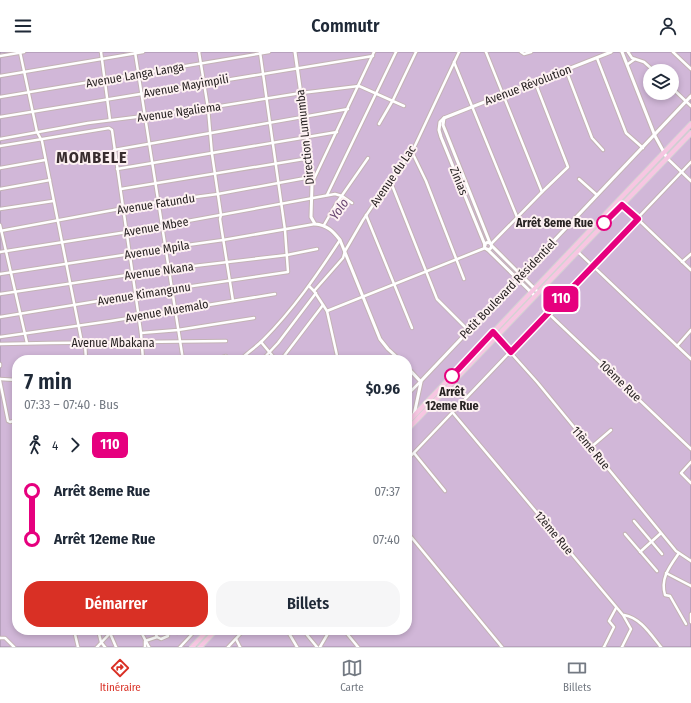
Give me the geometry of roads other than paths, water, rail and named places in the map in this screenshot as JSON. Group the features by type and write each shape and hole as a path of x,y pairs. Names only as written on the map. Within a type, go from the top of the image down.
{"highway":[{"path":"412,417 691,124"},
{"path":"412,425 691,133"},
{"path":"192,647 203,635"},
{"path":"200,647 211,635"}],"street":[{"path":"0,56 21,52 37,132 41,140 50,180 61,243 71,283 85,355"},
{"path":"101,52 110,120"},
{"path":"0,76 143,52"},
{"path":"199,52 208,108 212,154 226,262 233,300"},
{"name":"Avenue Langa Langa","path":"0,97 269,52"},
{"name":"Direction Lumumba","path":"295,52 312,178 311,217 315,224"},
{"path":"312,184 374,52"},
{"path":"327,195 396,52"},
{"path":"379,124 393,100 416,52"},
{"name":"Avenue du Lac","path":"267,355 343,258 345,251 366,215 390,180 412,152 459,52"},
{"path":"486,52 542,192"},
{"path":"521,52 524,54 531,52"},
{"name":"Avenue Révolution","path":"444,118 611,52"},
{"path":"622,52 655,136 664,153 667,158 691,181"},
{"path":"628,52 635,59 646,64"},
{"path":"673,52 691,69"},
{"path":"135,53 146,116 157,202 166,248 182,355"},
{"path":"260,53 285,230 287,254"},
{"name":"Avenue Mayimpili","path":"0,117 373,56"},
{"path":"597,58 626,133 643,148"},
{"path":"628,64 635,59"},
{"path":"454,62 517,217"},
{"path":"566,70 592,138 603,150"},
{"path":"328,311 485,248 490,249 491,244 568,167 535,82"},
{"path":"359,86 404,106"},
{"name":"Avenue Ngaliema","path":"0,139 110,120 208,108 301,93 359,86"},
{"path":"679,95 691,106"},
{"name":"Petit Boulevard Résidentiel","path":"412,390 655,136 691,96"},
{"path":"114,150 348,109"},
{"path":"444,118 444,126 447,135 491,244 539,292"},
{"name":"Zinias","path":"444,118 439,125 441,137 485,248"},
{"path":"0,146 109,128 112,130 139,316 143,355"},
{"path":"117,169 337,132"},
{"path":"441,137 447,135"},
{"path":"412,152 426,181 464,279"},
{"path":"121,189 310,158"},
{"path":"324,225 368,158"},
{"path":"0,168 45,160"},
{"path":"445,491 414,453 691,162"},
{"name":"Avenue Fatundu","path":"1,230 157,202 218,194 312,178"},
{"path":"579,179 597,195"},
{"path":"0,189 50,180"},
{"path":"390,180 425,272 439,301 468,330"},
{"path":"460,186 466,184"},
{"name":"Avenue Mbee","path":"0,252 162,226 281,205 327,195 335,194 342,196"},
{"path":"342,196 352,203"},
{"path":"0,209 53,201"},
{"path":"622,205 691,270"},
{"path":"366,215 412,328"},
{"path":"315,224 324,225 334,232 340,240 380,339 395,355"},
{"name":"Avenue Mpila","path":"0,274 223,240 315,224"},
{"path":"0,225 27,343"},
{"path":"246,355 261,342 308,286 340,240"},
{"path":"485,248 486,243 491,244"},
{"path":"485,248 535,296"},
{"name":"Avenue Nkana","path":"0,294 132,274 318,249"},
{"path":"578,252 691,359"},
{"name":"Avenue Kimangunu","path":"0,317 288,272 287,254"},
{"path":"682,262 691,254"},
{"path":"308,286 315,292 328,311 337,355"},
{"name":"Avenue Muemalo","path":"0,337 59,329 274,294"},
{"path":"285,355 323,305"},
{"name":"10ème Rue","path":"548,313 691,449"},
{"path":"141,333 178,330 254,318"},
{"path":"677,346 691,330"},
{"name":"11ème Rue","path":"493,332 537,382 661,533 679,553 691,561"},
{"name":"Avenue Mbakana","path":"0,344 226,341"},
{"path":"261,342 272,355"},
{"path":"412,372 421,381 414,415"},
{"path":"12,380 0,380 8,420 10,422 12,421"},
{"name":"12ème Rue","path":"453,413 616,608 624,615 642,624 661,647"},
{"path":"590,448 610,430"},
{"path":"691,462 681,473 691,483"},
{"path":"634,521 662,554"},
{"path":"640,552 661,533"},
{"path":"625,534 657,571"},
{"path":"412,538 502,647"},
{"path":"679,553 666,573 663,583 664,594 670,596 686,624"},
{"path":"666,573 691,586"},
{"path":"604,647 614,627 609,621 616,608"},
{"path":"691,614 691,622"},
{"path":"622,647 631,629 624,615"},
{"path":"75,635 78,647"},
{"path":"99,635 101,642 105,647"},
{"path":"97,647 108,635"},
{"path":"111,635 116,647"},
{"path":"142,635 149,647"},
{"path":"145,641 157,637 160,639 165,638 167,635"},
{"path":"180,647 191,635"},
{"path":"228,647 239,635"},
{"path":"290,635 297,647"},
{"path":"307,635 317,647"},
{"path":"320,647 327,635"},
{"path":"348,635 358,647"},
{"path":"0,638 4,638 14,647"},
{"path":"236,638 240,647"},
{"path":"145,641 145,647"}],"water":[{"name":"Yolo","path":"0,52 691,52 691,647 0,647"}],"place":[{"name":"Arrêt 8eme Rue","path":"604,223"},
{"name":"Arrêt 12eme Rue","path":"452,376"}],"district":[{"name":"MOMBELE","path":"92,157"}]}
